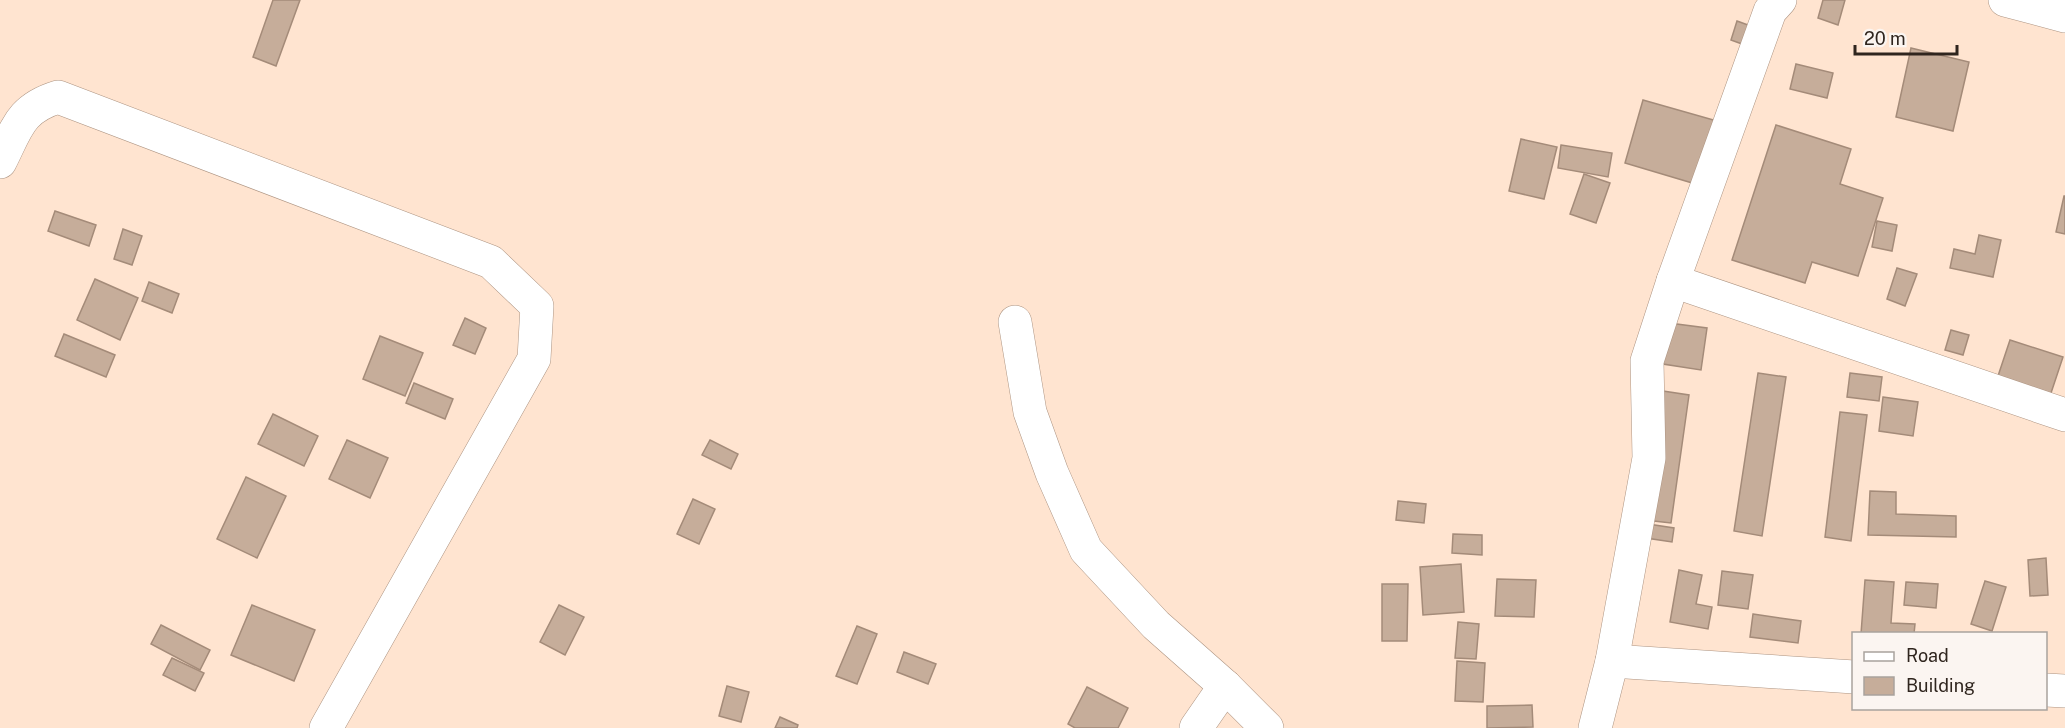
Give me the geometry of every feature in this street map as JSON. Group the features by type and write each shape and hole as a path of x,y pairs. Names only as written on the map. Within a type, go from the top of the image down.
{"street":[{"path":"1595,728 1612,661 1649,458 1647,361 1673,281 1770,11 1780,0"},
{"path":"2005,0 2065,16"},
{"path":"0,162 24,116 40,103 58,98 491,262 537,306 534,359 326,728"},
{"path":"1673,281 2065,415"},
{"path":"1015,322 1030,412 1052,473 1086,549 1156,625 1225,686 1267,728"},
{"path":"1612,661 1852,677"},
{"path":"1196,728 1225,686"},
{"path":"2047,690 2065,691"}],"building":[{"path":"273,0 300,0 276,66 253,57"},
{"path":"1823,0 1845,0 1838,25 1818,18"},
{"path":"1737,21 1759,29 1753,48 1731,40"},
{"path":"1911,48 1969,62 1953,131 1896,117"},
{"path":"1796,64 1833,73 1827,98 1790,89"},
{"path":"1643,100 1717,121 1699,185 1625,163"},
{"path":"1776,125 1851,149 1840,184 1883,198 1858,276 1812,262 1805,283 1732,260"},
{"path":"1521,139 1557,147 1544,199 1509,191"},
{"path":"1561,145 1612,153 1608,177 1558,168"},
{"path":"1584,174 1610,183 1596,223 1570,214"},
{"path":"2065,196 2065,234 2056,232"},
{"path":"55,211 96,225 89,246 48,231"},
{"path":"1877,221 1897,225 1892,251 1872,247"},
{"path":"123,229 142,236 132,265 114,259"},
{"path":"1979,235 2001,240 1993,277 1950,268 1954,249 1975,254"},
{"path":"1897,268 1917,274 1905,306 1887,299"},
{"path":"95,279 138,298 120,340 77,320"},
{"path":"149,282 179,294 172,313 142,301"},
{"path":"465,318 486,328 475,354 453,345"},
{"path":"1669,323 1707,328 1701,370 1663,364"},
{"path":"1951,330 1969,335 1963,355 1945,350"},
{"path":"64,334 115,355 106,377 55,356"},
{"path":"380,336 423,353 405,396 363,379"},
{"path":"2010,340 2063,357 2049,399 1996,382"},
{"path":"1758,373 1786,377 1762,536 1734,531"},
{"path":"1850,373 1882,377 1879,401 1847,397"},
{"path":"414,383 453,399 445,419 406,403"},
{"path":"1663,391 1689,395 1671,523 1645,520"},
{"path":"1883,397 1918,402 1913,436 1879,431"},
{"path":"1840,412 1867,415 1851,541 1825,537"},
{"path":"273,414 318,436 304,466 258,444"},
{"path":"347,440 388,458 370,498 329,479"},
{"path":"710,440 738,454 731,469 702,455"},
{"path":"246,477 286,496 257,558 217,539"},
{"path":"1870,491 1896,492 1896,514 1956,516 1956,537 1868,535"},
{"path":"693,499 715,509 699,544 677,534"},
{"path":"1398,501 1426,504 1424,523 1396,520"},
{"path":"1648,524 1674,528 1672,542 1646,538"},
{"path":"1453,534 1482,535 1482,555 1452,553"},
{"path":"2046,558 2048,595 2030,596 2028,560"},
{"path":"1461,564 1464,612 1423,615 1420,567"},
{"path":"1679,570 1702,575 1696,604 1712,607 1708,629 1670,622"},
{"path":"1722,571 1753,575 1748,609 1718,605"},
{"path":"1497,579 1536,580 1534,617 1495,616"},
{"path":"1865,580 1894,582 1891,623 1915,624 1914,632 1861,632"},
{"path":"1985,581 2006,587 1992,631 1971,624"},
{"path":"1906,582 1938,584 1936,608 1904,605"},
{"path":"1382,584 1408,584 1407,641 1382,641"},
{"path":"252,605 315,630 294,681 231,655"},
{"path":"559,605 584,617 565,655 540,642"},
{"path":"1753,614 1801,621 1798,643 1750,637"},
{"path":"1458,622 1479,624 1476,659 1455,658"},
{"path":"161,625 210,650 200,670 151,644"},
{"path":"857,626 877,634 857,684 836,676"},
{"path":"904,652 936,664 928,684 897,672"},
{"path":"172,658 204,673 195,691 163,675"},
{"path":"1457,661 1485,663 1483,702 1455,701"},
{"path":"727,686 749,692 741,722 719,716"},
{"path":"1087,687 1128,708 1118,728 1075,728 1068,724"},
{"path":"1532,705 1533,727 1487,728 1487,706"},
{"path":"780,717 798,725 797,728 775,728"}]}
